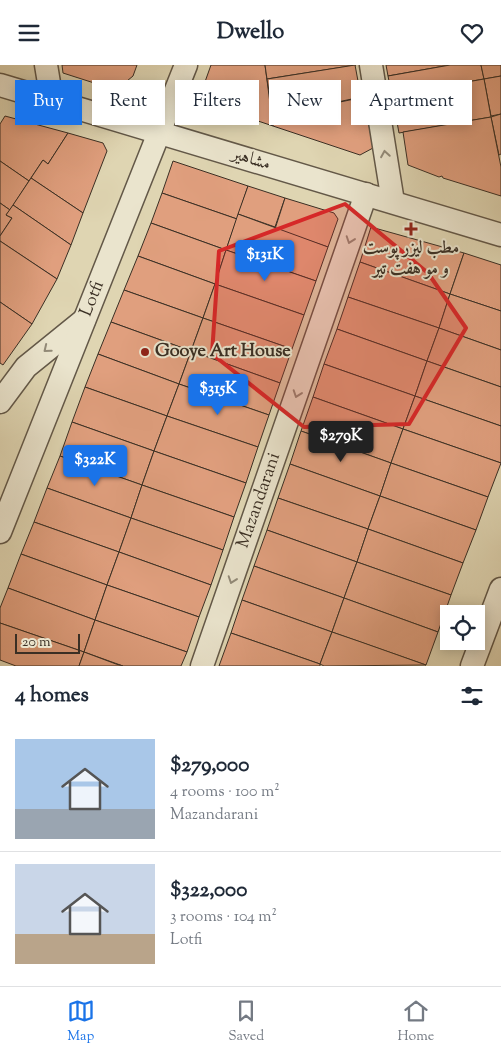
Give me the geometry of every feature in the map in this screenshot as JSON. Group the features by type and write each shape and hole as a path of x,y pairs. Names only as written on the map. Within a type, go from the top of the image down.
{"street":[{"path":"46,65 48,80"},
{"name":"Lotfi","path":"0,532 186,65"},
{"path":"371,65 393,202"},
{"name":"مشاهیر","path":"0,85 15,90"},
{"name":"مشاهیر","path":"82,110 501,235"},
{"name":"Mazandarani","path":"202,666 366,194"},
{"path":"0,402 26,367 85,319"},
{"path":"472,666 501,589"}],"highlighted area":[{"path":"345,204 428,273 466,328 409,424 304,427 212,354 219,251"}],"building":[{"path":"62,65 137,65 133,76 128,80 92,80 92,82 63,73"},
{"path":"211,65 265,65 269,96 269,125 259,121 259,80 206,80"},
{"path":"265,65 356,65 267,79"},
{"path":"355,65 358,80 351,80 351,99 341,101 341,80 269,80 269,91 267,79"},
{"path":"386,65 450,65 388,76"},
{"path":"450,65 481,65 484,79 472,81 389,80 388,76"},
{"path":"481,65 501,65 501,76 484,79"},
{"path":"501,76 501,114 491,116 484,79"},
{"path":"484,79 491,117 472,120 472,81"},
{"path":"351,100 351,125 369,125 373,148 360,155 273,126 341,125 341,102"},
{"path":"501,114 501,154 499,155 491,117"},
{"path":"5,116 15,119 15,125 38,125 68,133 48,164 43,160 29,181 0,161 0,124"},
{"path":"491,117 501,167 501,196 443,178 442,176 439,177 408,165 403,132 444,125 472,125 472,120"},
{"path":"398,125 445,125 399,133"},
{"path":"68,133 103,143 107,151 83,213 31,178 43,160 48,164"},
{"path":"0,161 29,181 10,210 0,203"},
{"path":"173,161 248,186 237,219 162,193"},
{"path":"31,178 83,213 71,245 13,205"},
{"path":"248,186 285,198 275,227 238,214"},
{"path":"162,193 237,219 226,250 151,223"},
{"path":"285,198 334,213 338,219 328,247 275,229"},
{"path":"0,203 10,210 6,215 12,218 0,236"},
{"path":"13,205 71,245 57,279 0,241 0,236 12,218 6,215"},
{"path":"238,214 328,247 316,281 226,250"},
{"path":"151,223 226,250 215,284 138,256"},
{"path":"371,227 464,253 450,294 360,262"},
{"path":"0,241 57,279 32,324 0,302"},
{"path":"226,250 316,281 304,315 215,284"},
{"path":"464,253 501,265 501,311 450,294"},
{"path":"138,256 215,284 203,318 124,290"},
{"path":"360,262 450,294 439,328 348,297"},
{"path":"215,284 304,315 292,349 203,318"},
{"name":"Gooye Art House","path":"124,290 203,318 191,351 111,322"},
{"path":"450,294 501,311 501,350 439,328"},
{"path":"348,297 439,328 427,361 337,329"},
{"path":"0,302 32,324 3,365 0,363"},
{"path":"203,318 292,349 280,383 191,351"},
{"name":"Gooye Art House","path":"111,322 191,351 179,384 98,354"},
{"path":"439,328 501,350 501,387 427,361"},
{"path":"337,329 427,361 415,396 324,364"},
{"path":"191,351 280,383 269,415 179,384"},
{"path":"98,354 179,384 167,416 85,387"},
{"path":"427,361 501,387 501,426 415,396"},
{"path":"324,364 415,396 403,429 313,397"},
{"path":"179,384 269,415 258,447 167,416"},
{"path":"85,387 167,416 154,451 72,422"},
{"path":"415,396 501,426 501,463 403,429"},
{"path":"313,397 403,429 391,463 301,431"},
{"path":"167,416 258,447 246,483 154,451"},
{"path":"72,422 154,451 142,485 60,456"},
{"path":"403,429 501,463 488,497 391,463"},
{"path":"301,431 391,463 380,496 290,464"},
{"path":"154,451 246,483 234,517 142,485"},
{"path":"60,456 142,485 131,518 47,488"},
{"path":"391,463 488,497 476,530 380,496"},
{"path":"290,464 380,496 368,529 278,498"},
{"path":"142,485 234,517 223,550 131,518"},
{"path":"47,488 131,518 119,552 34,522"},
{"path":"380,496 476,530 463,563 368,529"},
{"path":"278,498 368,529 357,562 267,530"},
{"path":"131,518 223,550 211,585 119,552"},
{"path":"34,522 119,552 107,585 21,554"},
{"path":"368,529 463,563 451,595 357,562"},
{"path":"267,530 357,562 344,598 254,566"},
{"path":"119,552 211,585 199,617 107,585"},
{"path":"21,554 107,585 95,620 8,588"},
{"path":"357,562 451,595 447,605 440,605 440,626 438,632 344,598"},
{"path":"254,566 344,598 332,632 242,600"},
{"path":"107,585 199,617 187,652 95,620"},
{"path":"8,588 95,620 84,652 0,623 0,608"},
{"path":"344,598 438,632 426,665 332,632"},
{"path":"242,600 332,632 320,664 231,633"},
{"path":"95,620 187,652 181,666 123,666 84,652"},
{"path":"0,623 84,652 79,666 16,666 0,660"},
{"path":"332,632 426,665 324,666 320,664"},
{"path":"231,633 320,664 320,666 219,666"},
{"path":"84,652 116,664 123,666 79,666"}],"place":[{"name":"مطب لیزر پوست و مو هفت تیر","path":"411,229"},
{"name":"Gooye Art House","path":"145,352"}]}
